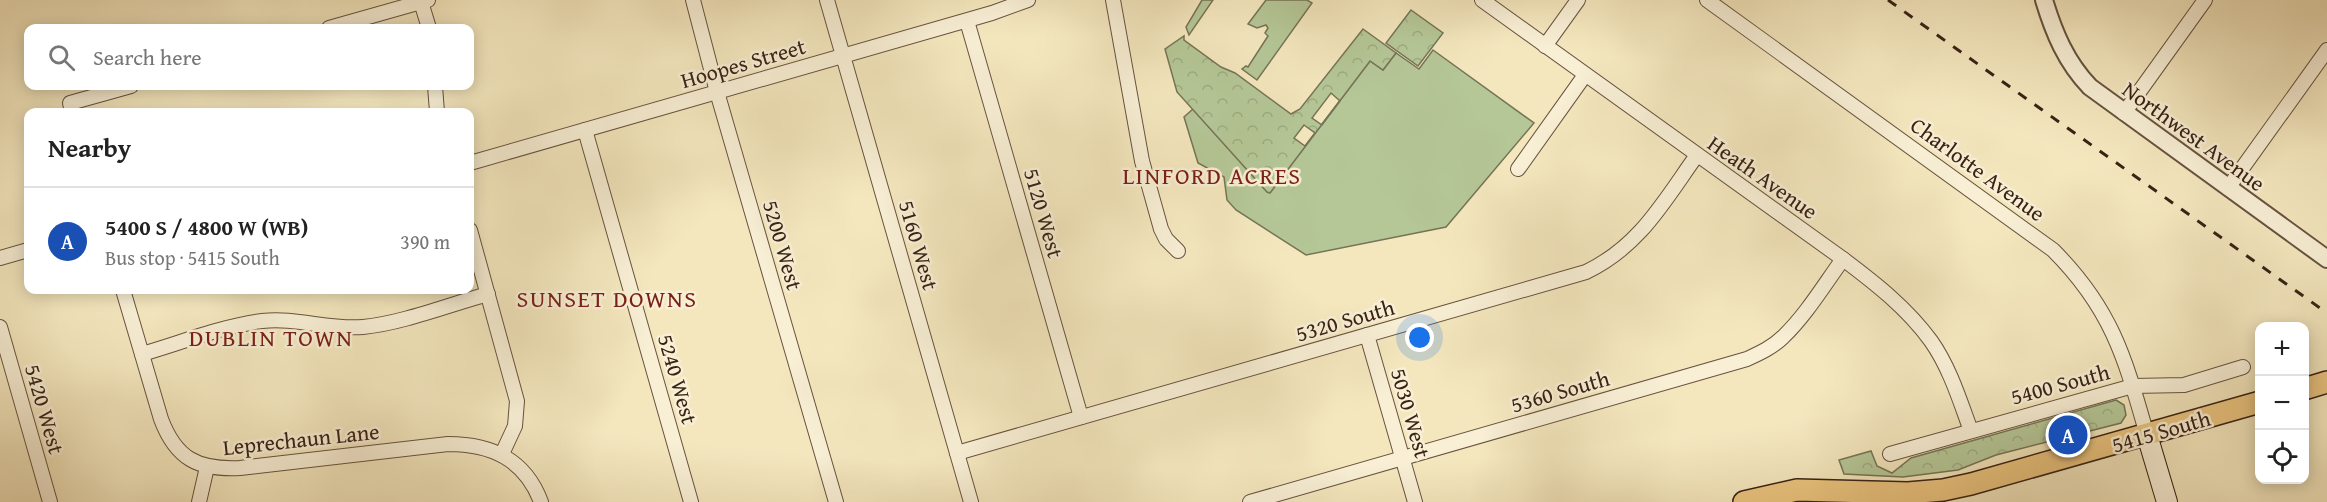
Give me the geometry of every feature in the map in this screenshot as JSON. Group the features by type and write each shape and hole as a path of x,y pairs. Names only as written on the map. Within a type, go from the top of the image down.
{"main road":[{"path":"2309,387 2327,382"},
{"name":"5415 South","path":"1744,502 1797,490 1908,493 1943,490 2255,403"},
{"path":"2147,435 2167,502"}],"street":[{"name":"5200 West","path":"693,0 717,92 836,502"},
{"name":"5160 West","path":"827,0 971,502"},
{"name":"Hoopes Street","path":"474,162 967,21 1028,0"},
{"path":"1113,0 1142,161 1161,229 1166,239 1178,251"},
{"name":"Heath Avenue","path":"1482,0 1887,293 1909,314 1932,342 1953,383 1971,431"},
{"path":"1545,46 1578,0"},
{"name":"Charlotte Avenue","path":"1707,0 2053,250 2083,282 2103,310 2119,344 2147,435"},
{"name":"Northwest Avenue","path":"2044,0 2054,32 2069,61 2078,75 2103,98 2327,259"},
{"path":"2124,113 2205,0"},
{"path":"343,24 425,1 428,24"},
{"name":"5120 West","path":"967,21 1081,417"},
{"path":"2228,188 2327,50"},
{"path":"1518,169 1585,75"},
{"path":"71,108 120,90"},
{"path":"435,90 437,108"},
{"name":"5240 West","path":"585,130 691,502"},
{"name":"5320 South","path":"957,453 1571,277 1602,264 1627,247 1643,231 1697,155"},
{"path":"474,244 517,401 515,426 502,454"},
{"path":"0,258 24,251"},
{"name":"5360 South","path":"1250,502 1747,359 1769,348 1783,337 1802,316 1843,259"},
{"name":"Leprechaun Lane","path":"124,294 167,435 175,448 186,457 207,467 240,468 448,444 470,444 502,454 533,485 541,502"},
{"path":"142,354 260,321 296,320 345,327 363,327 384,324 488,294"},
{"name":"5420 West","path":"0,327 50,502"},
{"name":"5030 West","path":"1367,335 1415,502"},
{"name":"5400 South","path":"1890,454 2133,386 2184,385 2243,367"},
{"path":"199,502 207,467"}],"green space":[{"path":"1202,0 1213,0 1189,35 1186,27"},
{"path":"1266,0 1307,0 1312,3 1257,80 1242,69 1248,67 1268,36 1265,33 1268,28 1266,25 1257,28 1248,24"},
{"path":"1411,10 1443,33 1418,66 1386,43"},
{"path":"1363,29 1396,53 1383,70 1370,61 1340,101 1331,93 1312,118 1322,125 1270,193 1177,92 1165,49 1184,36 1184,40 1221,67 1235,73 1291,114 1300,109","holes":["1304,125 1315,133 1305,146 1294,138"]},
{"path":"1433,50 1534,123 1446,227 1306,255 1236,210 1227,200 1224,177 1198,163 1184,117 1193,109 1270,192 1370,61 1383,70 1396,53 1419,69"},
{"path":"2116,400 2124,405 2126,415 2121,423 1996,455 1958,470 1903,477 1844,474 1839,460 1871,451 1877,466 1892,473 1911,458"}],"railway":[{"path":"1888,0 2327,313"}],"place":[{"name":"5400 S / 4800 W (WB)","path":"2068,435"}],"district":[{"name":"LINFORD ACRES","path":"1212,175"},
{"name":"SUNSET DOWNS","path":"607,298"},
{"name":"DUBLIN TOWN","path":"271,337"}]}
